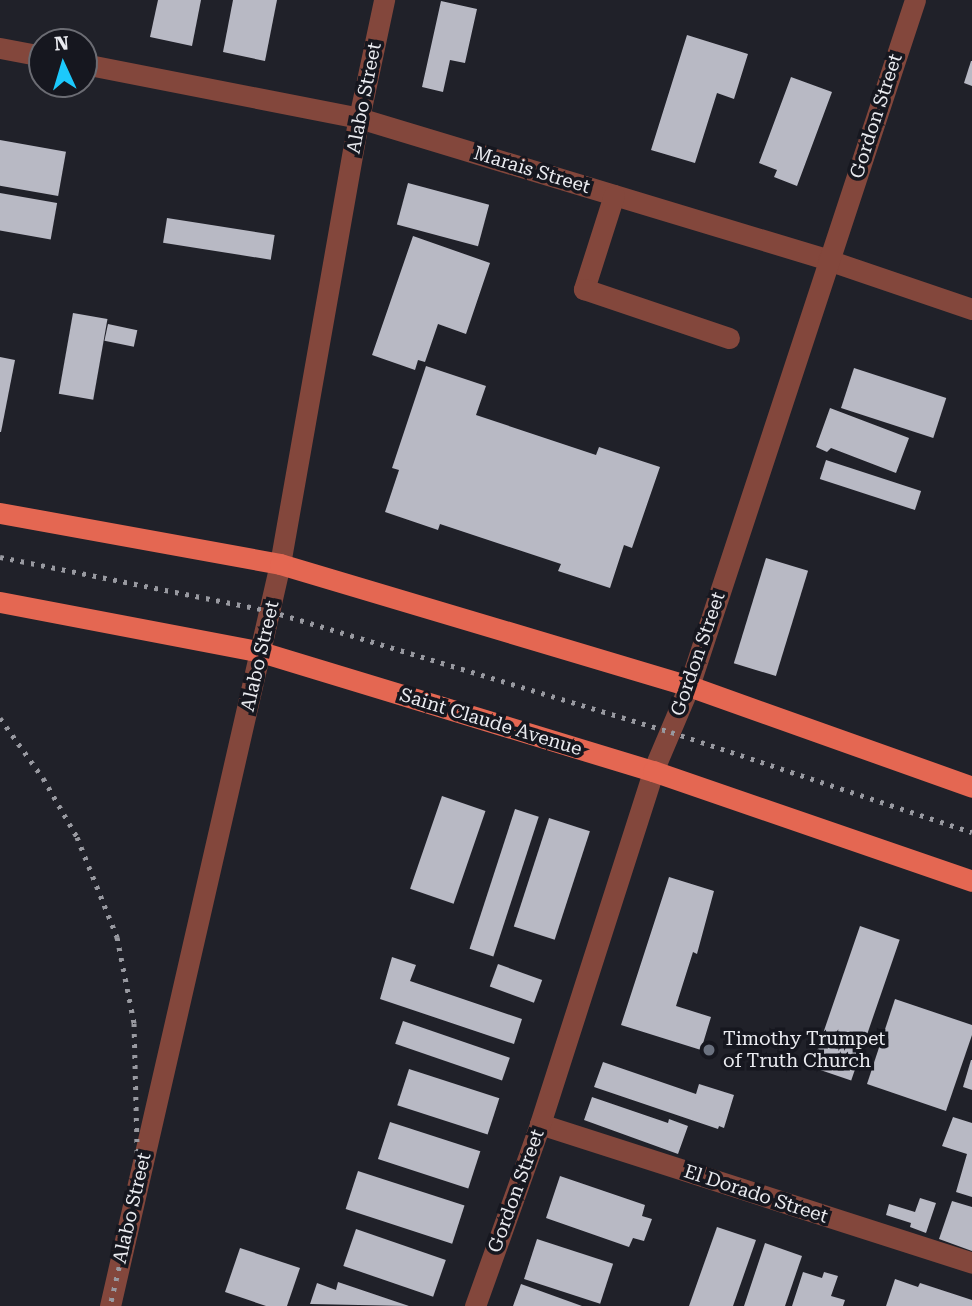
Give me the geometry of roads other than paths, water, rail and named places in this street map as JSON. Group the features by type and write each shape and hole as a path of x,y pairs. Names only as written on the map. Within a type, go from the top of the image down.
{"main road":[{"path":"0,513 280,564 689,686 972,787"},
{"name":"Saint Claude Avenue","path":"0,601 261,652 653,771 972,881"}],"street":[{"name":"Alabo Street","path":"110,1306 280,564 359,118 384,0"},
{"name":"Gordon Street","path":"475,1306 540,1124 653,771 689,686 915,0"},
{"path":"0,48 28,53"},
{"name":"Marais Street","path":"98,67 359,118 828,260 972,309"},
{"path":"614,195 584,289 729,338"},
{"name":"El Dorado Street","path":"540,1124 972,1263"}],"railway":[{"path":"0,557 270,611 671,732 972,832"},
{"path":"0,718 43,778 77,837 117,937 134,1023 138,1185 110,1306"}],"place":[{"name":"Timothy Trumpet of Truth Church","path":"709,1050"}]}
